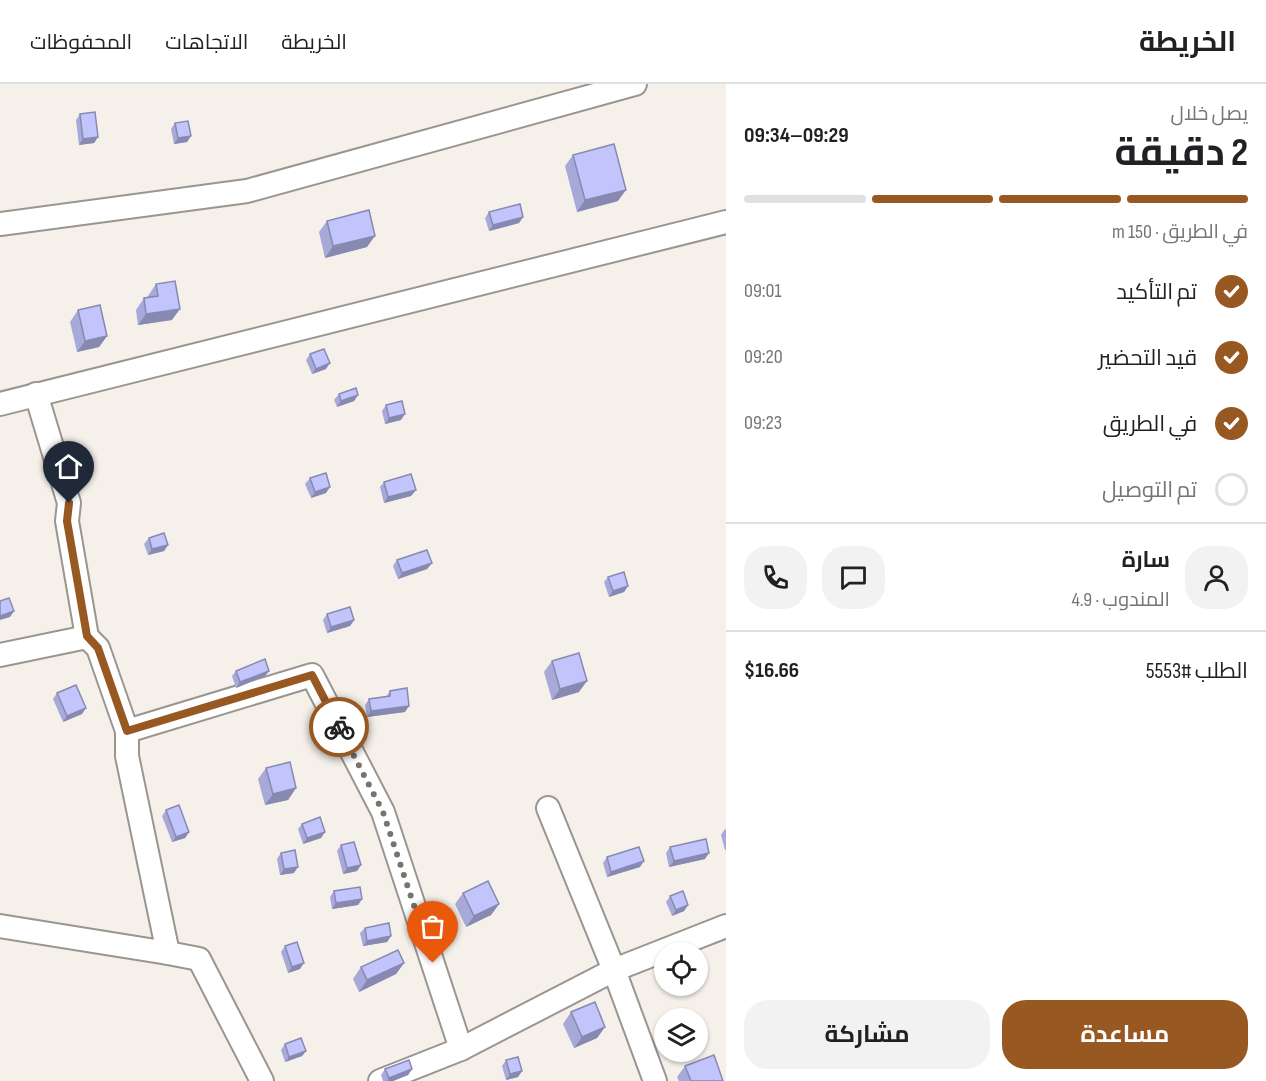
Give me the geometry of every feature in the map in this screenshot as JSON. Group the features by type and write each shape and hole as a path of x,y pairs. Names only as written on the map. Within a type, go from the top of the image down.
{"street":[{"path":"0,224 246,191 635,84"},
{"path":"0,404 726,222"},
{"path":"36,394 69,503 67,521 87,636 98,648 127,731 127,756 168,953"},
{"path":"0,655 87,636"},
{"path":"127,731 312,675 383,812 461,1049"},
{"path":"548,808 614,970 655,1081"},
{"path":"0,926 199,959 261,1081"},
{"path":"380,1081 461,1049 614,970 726,926"}],"building":[{"path":"95,112 98,137 83,139 80,114"},
{"path":"188,121 191,136 178,138 175,123"},
{"path":"614,144 626,190 585,200 573,155"},
{"path":"520,204 523,217 493,225 489,212"},
{"path":"369,210 375,236 333,246 327,221"},
{"path":"175,281 180,309 146,314 144,298 158,296 156,284"},
{"path":"100,305 107,336 85,341 78,310"},
{"path":"324,349 330,363 316,369 310,354"},
{"path":"356,388 358,395 341,401 339,394"},
{"path":"402,401 405,414 389,418 386,405"},
{"path":"326,473 330,487 315,492 310,478"},
{"path":"411,474 416,490 388,497 384,482"},
{"path":"164,533 168,545 152,549 149,538"},
{"path":"427,550 432,563 402,573 397,560"},
{"path":"624,572 628,586 613,591 608,577"},
{"path":"9,598 14,611 0,616 0,601"},
{"path":"350,607 354,620 331,627 327,614"},
{"path":"579,653 587,681 560,689 552,661"},
{"path":"265,659 269,671 240,682 236,671"},
{"path":"76,685 86,708 67,716 57,693"},
{"path":"407,688 409,706 371,711 369,699 390,696 390,691"},
{"path":"290,762 296,788 273,794 266,768"},
{"path":"179,805 189,832 176,837 166,810"},
{"path":"320,817 325,832 307,838 302,824"},
{"path":"706,839 709,853 674,861 670,847"},
{"path":"354,842 361,865 347,868 341,845"},
{"path":"639,847 644,861 611,872 607,857"},
{"path":"295,850 298,867 284,869 281,853"},
{"path":"488,881 499,904 474,916 463,893"},
{"path":"360,887 362,899 336,903 334,891"},
{"path":"683,891 688,905 676,910 670,896"},
{"path":"389,923 391,936 367,941 365,928"},
{"path":"297,942 304,963 292,967 285,946"},
{"path":"398,950 404,963 367,980 361,967"},
{"path":"595,1002 605,1027 582,1037 571,1012"},
{"path":"301,1038 306,1051 289,1057 285,1044"},
{"path":"714,1055 723,1081 691,1081 685,1066 696,1062 708,1062 708,1057"},
{"path":"518,1057 522,1071 510,1074 506,1060"},
{"path":"409,1060 412,1069 389,1078 385,1069"}],"way so far":[{"path":"339,727 383,812 433,963"}],"route":[{"path":"69,503 67,521 87,636 98,648 127,731 312,675 339,727"}]}
